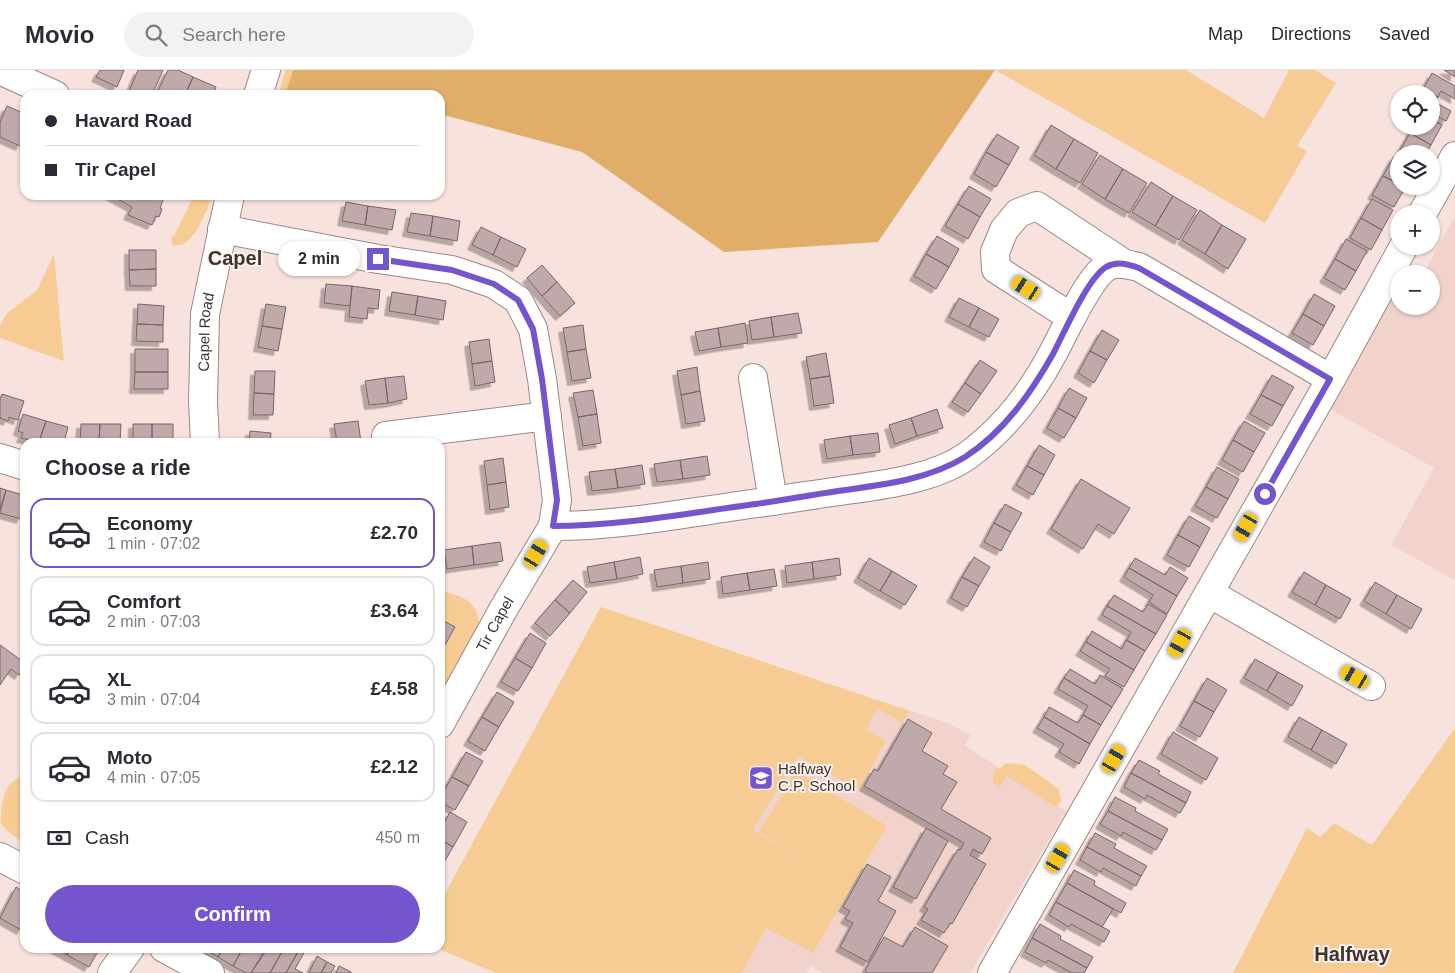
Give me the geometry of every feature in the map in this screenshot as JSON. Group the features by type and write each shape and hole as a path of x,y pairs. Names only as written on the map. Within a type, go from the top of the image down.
{"street":[{"path":"260,90 266,70"},
{"path":"4,72 44,90"},
{"path":"1427,205 1455,156"},
{"name":"Capel Road","path":"205,438 203,402 206,314 229,200"},
{"path":"1071,318 996,269 995,252 1004,230 1018,213 1037,206 1122,263 1139,268 1330,379"},
{"name":"Tir Capel","path":"222,230 378,259 452,270 494,284 518,300 533,329 547,416 557,500 553,526 445,715"},
{"path":"992,973 1399,255"},
{"path":"553,526 589,526 773,501 885,484 934,472 965,457 1001,428 1026,397 1053,354 1071,318 1095,278 1107,267 1122,263"},
{"path":"753,378 773,501"},
{"path":"386,436 547,416"},
{"path":"0,458 20,464"},
{"path":"1209,593 1371,686"},
{"path":"0,857 20,867"},
{"path":"112,973 126,953"},
{"path":"173,953 210,973"}],"shaded area":[{"path":"286,70 293,70 287,90 280,90"},
{"path":"293,70 995,70 878,242 724,252 582,152 445,115 445,90 287,90"},
{"path":"995,70 1186,70 1264,118 1289,70 1315,70 1336,83 1297,146 1307,151 1265,223"},
{"path":"192,200 211,200 202,221 190,239 185,243 173,246 171,237 174,236"},
{"path":"1455,216 1455,580 1391,545 1434,468 1328,408 1386,306 1388,307 1390,303 1390,315 1440,315 1440,265 1428,265 1433,255 1440,255 1440,243"},
{"path":"54,254 64,361 0,338 0,327 6,314 37,290"},
{"path":"445,592 461,597 471,604 475,608 479,622 445,686"},
{"name":"Halfway C.P. School","path":"601,607 948,723 971,735 964,745 1066,811 970,973 823,973 811,966 807,973 496,973 445,951 445,894"},
{"name":"Halfway C.P. School","path":"601,607 909,711 902,723 877,708 866,730 886,741 859,790 798,756 753,830 819,868 759,832 796,771 887,826 813,953 766,928 742,973 496,973 445,951 445,894"},
{"path":"1455,728 1455,973 1233,973 1307,828 1320,837 1334,823 1372,845"},
{"path":"1006,763 1025,765 1059,789 1061,801 1055,807 1007,776 999,788 993,782 993,774 996,767 999,769"},
{"path":"20,777 20,841 1,823 5,794 8,787"}],"building":[{"path":"100,70 124,70 117,87 96,77"},
{"path":"138,70 163,70 154,90 130,90"},
{"path":"168,70 178,70 193,77 187,90 158,90"},
{"path":"1444,70 1455,70 1455,77"},
{"path":"1432,73 1455,86 1455,99 1441,91 1440,93 1440,85 1425,85"},
{"path":"193,77 216,87 215,90 187,90"},
{"path":"1440,105 1451,111 1446,121 1440,118"},
{"path":"7,106 20,112 20,146 0,137 0,122"},
{"path":"1051,125 1074,139 1056,169 1034,155"},
{"path":"997,134 1019,147 1009,165 986,152"},
{"path":"1409,135 1414,135 1431,145 1403,145"},
{"path":"1414,135 1436,135 1431,145"},
{"path":"1074,139 1098,153 1080,183 1056,169"},
{"path":"986,152 1009,165 996,187 974,174"},
{"path":"1100,155 1123,169 1105,199 1082,184"},
{"path":"1390,163 1390,180 1383,176"},
{"path":"1123,169 1147,183 1129,213 1105,199"},
{"path":"1383,176 1390,180 1390,195 1401,195 1395,205 1390,205 1372,195"},
{"path":"1151,182 1173,196 1155,226 1132,212"},
{"path":"969,186 991,199 980,217 958,204"},
{"path":"1173,196 1197,210 1179,240 1155,226"},
{"path":"1372,199 1390,208 1390,215 1382,230 1361,218"},
{"path":"119,200 163,200 159,217 156,216 152,225 128,215 132,207"},
{"path":"346,202 368,206 365,225 342,221"},
{"path":"958,204 980,217 968,239 945,226"},
{"path":"368,206 396,210 392,230 365,225"},
{"path":"1200,210 1222,225 1205,254 1182,240"},
{"path":"411,213 433,216 430,236 407,232"},
{"path":"433,216 460,221 457,241 430,236"},
{"path":"1361,218 1382,230 1371,250 1350,238"},
{"path":"1222,225 1246,239 1228,269 1205,254"},
{"path":"481,227 501,237 493,255 472,245"},
{"path":"937,236 959,249 949,267 926,254"},
{"path":"501,237 526,249 517,267 493,255"},
{"path":"1346,239 1367,251 1356,271 1335,259"},
{"path":"129,250 156,250 156,269 129,270"},
{"path":"926,254 949,267 936,289 914,276"},
{"path":"1335,259 1356,271 1345,290 1324,278"},
{"path":"542,265 557,282 542,296 527,278"},
{"path":"156,269 156,286 130,286 129,270"},
{"path":"557,282 575,303 560,316 542,296"},
{"path":"326,284 352,286 350,306 324,303"},
{"path":"352,286 380,290 378,309 368,308 367,319 349,317"},
{"path":"392,292 418,296 415,315 389,311"},
{"path":"1314,294 1335,306 1324,326 1303,314"},
{"path":"418,296 446,301 443,320 415,315"},
{"path":"959,298 979,308 969,327 949,317"},
{"path":"138,304 164,306 163,325 137,324"},
{"path":"266,304 286,307 282,329 262,326"},
{"path":"979,308 999,319 989,337 969,327"},
{"path":"798,313 802,333 774,337 771,317"},
{"path":"1303,314 1324,326 1313,345 1292,333"},
{"path":"771,317 774,337 752,340 749,321"},
{"path":"745,323 748,343 721,347 718,328"},
{"path":"137,324 163,325 163,342 136,341"},
{"path":"583,325 586,349 567,352 563,328"},
{"path":"262,326 282,329 278,351 258,347"},
{"path":"718,328 721,347 699,351 695,332"},
{"path":"1102,330 1119,340 1107,360 1090,351"},
{"path":"489,339 492,361 472,364 469,342"},
{"path":"135,349 168,349 168,372 135,372"},
{"path":"586,349 591,378 572,381 567,352"},
{"path":"1090,351 1107,360 1094,383 1078,373"},
{"path":"826,353 830,376 810,379 806,357"},
{"path":"980,360 997,371 981,394 965,383"},
{"path":"492,361 495,382 475,386 472,364"},
{"path":"697,367 700,391 681,395 677,371"},
{"path":"255,371 275,371 274,394 254,393"},
{"path":"135,372 168,372 168,389 134,389"},
{"path":"1272,375 1294,387 1283,406 1261,395"},
{"path":"404,376 407,399 388,403 385,378"},
{"path":"830,376 834,403 814,406 810,379"},
{"path":"385,378 388,403 369,405 365,381"},
{"path":"965,383 981,394 968,412 952,402"},
{"path":"1069,388 1087,398 1076,418 1058,408"},
{"path":"593,390 597,414 578,417 573,393"},
{"path":"700,391 705,421 686,424 681,395"},
{"path":"254,393 274,394 273,415 253,415"},
{"path":"2,394 24,401 18,420 9,417 8,421 0,418 0,399"},
{"path":"1261,395 1283,406 1272,426 1250,414"},
{"path":"1058,408 1076,418 1064,438 1047,428"},
{"path":"937,409 943,428 917,436 911,418"},
{"path":"23,414 46,421 40,438 21,438 23,433 18,431"},
{"path":"597,414 601,443 583,446 578,417"},
{"path":"911,418 917,436 895,444 889,425"},
{"path":"46,421 68,427 65,438 40,438"},
{"path":"358,421 360,438 336,438 334,424"},
{"path":"1244,421 1265,433 1254,452 1233,440"},
{"path":"81,424 100,424 99,438 80,438"},
{"path":"100,424 121,424 120,438 99,438"},
{"path":"133,424 152,424 152,438 133,438"},
{"path":"152,424 173,424 173,438 152,438"},
{"path":"250,431 271,433 270,438 249,438"},
{"path":"878,433 880,452 853,455 850,436"},
{"path":"850,436 853,455 827,459 824,440"},
{"path":"1233,440 1254,452 1243,472 1222,460"},
{"path":"1039,445 1055,455 1044,475 1027,466"},
{"path":"707,456 710,475 683,479 680,460"},
{"path":"503,458 506,482 487,485 484,461"},
{"path":"680,460 683,479 657,482 654,464"},
{"path":"642,465 645,484 618,488 615,469"},
{"path":"1027,466 1044,475 1033,495 1016,485"},
{"path":"1217,467 1239,479 1228,499 1206,487"},
{"path":"615,469 618,488 592,491 589,472"},
{"path":"1081,479 1130,508 1114,534 1098,524 1083,549 1051,529"},
{"path":"506,482 509,507 490,510 487,485"},
{"path":"1206,487 1228,499 1217,518 1195,506"},
{"path":"0,488 6,490 0,509"},
{"path":"6,490 20,494 20,519 0,513"},
{"path":"1005,504 1022,513 1011,532 994,523"},
{"path":"1189,516 1210,528 1200,547 1178,535"},
{"path":"994,523 1011,532 1001,551 984,542"},
{"path":"1178,535 1200,547 1189,567 1167,555"},
{"path":"500,542 503,561 474,565 472,546"},
{"path":"472,546 474,565 447,569 445,550"},
{"path":"640,557 643,574 617,579 614,562"},
{"path":"974,557 990,567 979,586 962,577"},
{"path":"839,558 841,575 814,579 812,562"},
{"path":"869,558 892,571 880,591 858,578"},
{"path":"1135,558 1165,575 1170,567 1188,578 1177,596 1129,568"},
{"path":"614,562 617,579 590,583 587,567"},
{"path":"708,562 710,579 683,583 681,566"},
{"path":"812,562 814,579 787,583 785,566"},
{"path":"681,566 683,583 657,587 654,570"},
{"path":"1129,568 1177,596 1167,614 1149,602 1153,595 1124,577"},
{"path":"774,569 777,586 750,590 747,573"},
{"path":"892,571 917,586 905,605 880,591"},
{"path":"1304,572 1326,585 1315,605 1292,592"},
{"path":"747,573 750,590 723,594 721,577"},
{"path":"962,577 979,586 967,607 951,598"},
{"path":"573,580 587,592 570,613 555,600"},
{"path":"1375,582 1397,595 1386,614 1364,601"},
{"path":"1326,585 1351,599 1340,619 1315,605"},
{"path":"1114,595 1143,612 1148,604 1167,615 1156,634 1107,606"},
{"path":"1397,595 1422,609 1411,629 1386,614"},
{"path":"555,600 570,613 550,636 535,623"},
{"path":"1107,606 1156,634 1145,651 1127,640 1131,632 1102,615"},
{"path":"445,622 455,627 445,645"},
{"path":"1092,631 1122,649 1126,640 1145,651 1134,670 1086,642"},
{"path":"530,633 546,643 532,668 515,658"},
{"path":"1086,642 1134,670 1124,687 1105,676 1110,669 1080,651"},
{"path":"0,645 20,659 20,674 19,675 11,669 0,685"},
{"path":"515,658 532,668 518,691 501,682"},
{"path":"1255,659 1278,672 1267,691 1244,678"},
{"path":"1070,669 1095,684 1100,675 1123,689 1112,707 1064,678"},
{"path":"1278,672 1303,686 1292,706 1267,691"},
{"path":"1064,678 1112,707 1101,725 1083,715 1088,706 1058,689"},
{"path":"1207,678 1227,690 1214,712 1194,701"},
{"path":"497,692 514,702 499,727 482,717"},
{"path":"1194,701 1214,712 1200,737 1180,726"},
{"path":"1049,707 1078,723 1083,715 1101,725 1090,744 1044,717"},
{"path":"482,717 499,727 485,751 468,741"},
{"path":"1044,717 1090,744 1079,764 1059,752 1064,744 1037,728"},
{"path":"1299,717 1322,730 1311,750 1288,737"},
{"path":"908,719 932,733 922,751 948,766 943,774 957,782 941,809 991,838 982,854 973,849 970,855 986,864 952,924 950,923 944,933 921,920 928,909 924,907 958,849 960,850 964,843 864,786 874,769 878,771"},
{"path":"1322,730 1347,744 1336,764 1311,750"},
{"path":"1173,732 1218,758 1206,780 1161,754"},
{"path":"466,752 483,761 469,786 452,777"},
{"path":"1139,760 1160,771 1158,774 1191,792 1186,803 1131,773"},
{"path":"1131,773 1186,803 1180,813 1147,795 1145,799 1124,787"},
{"path":"452,777 469,786 455,810 445,805 445,789"},
{"path":"1115,797 1136,808 1135,811 1168,829 1162,840 1108,811"},
{"path":"1108,811 1162,840 1156,850 1123,832 1121,836 1100,824"},
{"path":"450,812 467,822 453,847 445,842 445,821"},
{"path":"926,828 948,841 916,899 893,887"},
{"path":"1095,833 1116,844 1114,848 1147,866 1141,876 1087,847"},
{"path":"445,842 453,847 445,861"},
{"path":"1087,847 1141,876 1136,886 1103,868 1101,872 1080,860"},
{"path":"867,864 891,877 878,901 896,911 868,962 840,947 853,923 845,919 850,911 843,907"},
{"path":"1074,870 1095,881 1094,885 1126,903 1121,913 1067,883"},
{"path":"1067,883 1113,909 1102,927 1056,902"},
{"path":"16,887 20,890 20,929 0,918"},
{"path":"1056,902 1110,931 1104,942 1071,924 1069,927 1049,915"},
{"path":"1040,924 1061,936 1060,939 1093,957 1087,968 1032,938"},
{"path":"915,927 948,946 932,973 868,973 865,971 884,937 903,947"},
{"path":"1032,938 1087,968 1084,973 1072,973 1048,960 1046,963 1025,952"},
{"path":"68,953 97,953 89,967 67,955"},
{"path":"211,953 221,953 218,957"},
{"path":"221,953 240,953 233,966 218,957"},
{"path":"240,953 263,953 251,973 246,973 233,966"},
{"path":"265,953 281,953 270,973 251,973"},
{"path":"281,953 297,953 286,973 270,973"},
{"path":"297,953 304,953 295,969 303,973 286,973"},
{"path":"317,956 327,962 321,973 309,973"},
{"path":"327,962 335,966 331,973 321,973"},
{"path":"339,966 351,972 351,973 336,973"}],"place":[{"name":"Halfway C.P. School","path":"761,778"}],"district":[{"name":"Capel","path":"235,258"},
{"name":"Halfway","path":"1352,954"}],"route":[{"path":"378,259 452,270 494,284 518,300 533,329 542,379 557,500 553,526 589,526 640,520 885,484 934,472 965,457 1001,428 1038,379 1095,278 1107,267 1122,263 1139,268 1330,379 1265,494"}]}
